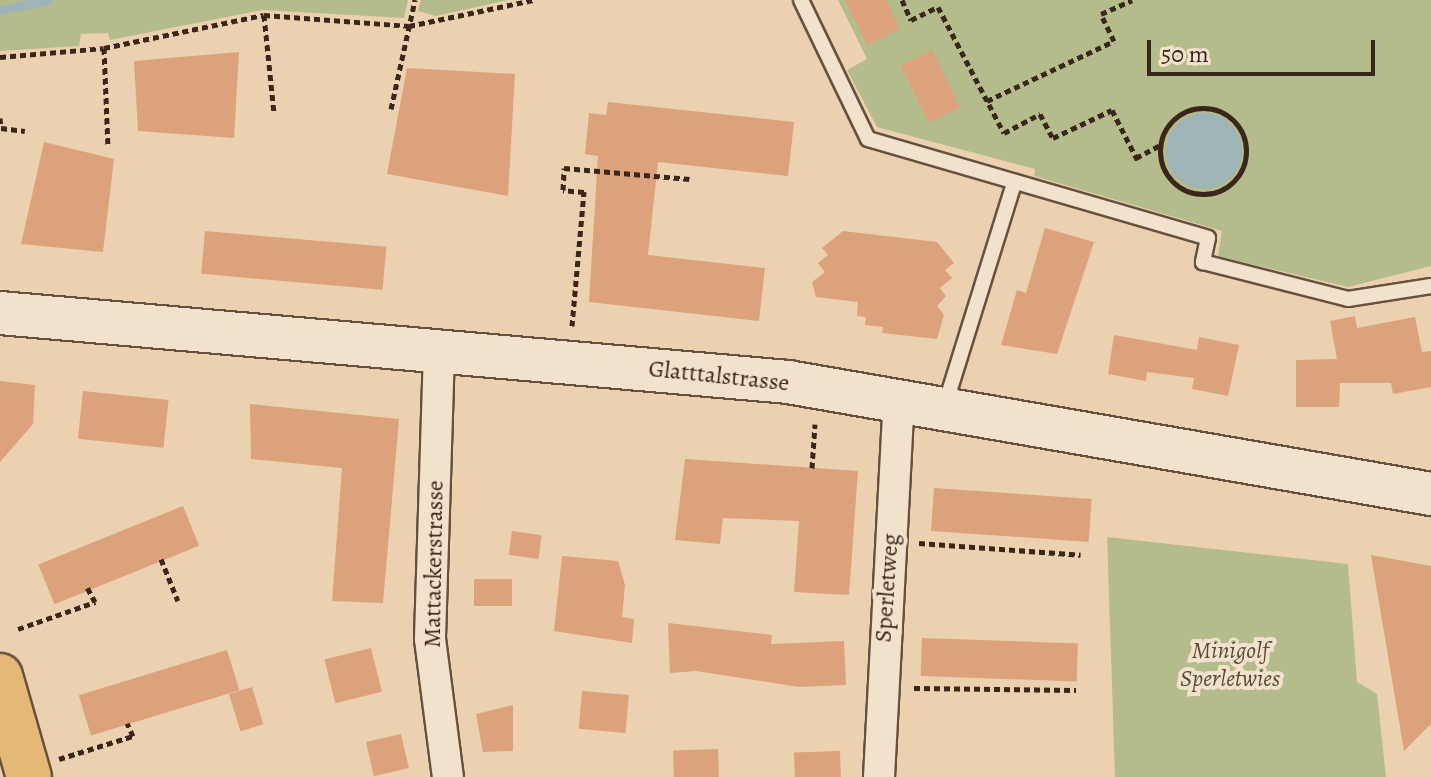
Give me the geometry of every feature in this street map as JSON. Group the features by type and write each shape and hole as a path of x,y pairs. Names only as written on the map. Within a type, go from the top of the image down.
{"main road":[{"name":"Glatttalstrasse","path":"0,313 788,382 1431,494"},
{"path":"3,696 44,768"}],"street":[{"name":"Mattackerstrasse","path":"439,351 430,639 448,777"},
{"name":"Sperletweg","path":"879,777 881,687 899,399"}],"lane":[{"path":"801,0 868,139 1208,238 1203,262 1348,299 1431,286"},
{"path":"945,407 1014,184"}],"path":[{"path":"391,109 415,0"},
{"path":"0,57 104,48 264,15 409,26 533,0"},
{"path":"902,0 911,20 938,7 1004,133 1040,114 1053,138 1112,110 1137,160 1160,145 1170,123 1200,107 1231,117 1241,130 1246,155 1237,178 1202,195 1168,177 1160,145"},
{"path":"987,101 1114,41 1101,14 1132,0"},
{"path":"264,15 274,113"},
{"path":"104,48 108,146"},
{"path":"0,118 1,128 25,131"},
{"path":"572,326 584,192 563,190 564,168 690,179"},
{"path":"812,468 815,424"},
{"path":"891,541 1081,555"},
{"path":"161,559 178,601"},
{"path":"18,629 95,602 86,585"},
{"path":"881,687 1076,690"},
{"path":"44,768 133,736 127,723"}],"green space":[{"path":"0,0 408,0 404,18 263,10 110,40 108,33 81,34 79,46 0,51"},
{"path":"421,0 508,0 436,16 418,11"},
{"path":"838,0 1431,0 1431,266 1348,287 1218,256 1222,231 1034,176 1035,169 877,127 847,70 867,59"},
{"name":"Minigolf Sperletwies","path":"1107,537 1348,564 1357,682 1377,694 1386,777 1115,777"}],"water":[{"path":"1204,113 1219,116 1231,124 1239,136 1242,151 1239,166 1231,178 1219,186 1204,189 1189,186 1177,178 1169,166 1166,151 1169,136 1177,124 1189,116"}],"building":[{"path":"845,0 886,0 900,29 867,45"},
{"path":"932,50 960,108 929,123 901,65"},
{"path":"239,52 234,138 138,131 134,61"},
{"path":"407,68 515,74 508,196 387,174"},
{"path":"608,102 794,122 788,176 658,162 648,255 765,268 759,321 589,302 598,156 585,154 589,113 606,115"},
{"path":"44,142 114,159 103,252 21,244"},
{"path":"1045,228 1094,242 1057,354 1001,345 1017,290 1026,293"},
{"path":"205,231 386,247 383,290 201,274"},
{"path":"843,231 937,242 954,263 945,270 952,278 940,288 946,296 937,306 944,315 937,339 882,333 883,327 865,325 866,317 857,316 858,302 816,297 812,282 825,272 818,263 828,255 822,248"},
{"path":"1355,316 1357,328 1415,317 1422,352 1431,351 1431,387 1393,394 1391,383 1340,383 1339,407 1296,407 1296,360 1337,359 1330,321"},
{"path":"1114,335 1197,350 1199,337 1239,345 1228,396 1192,389 1194,378 1147,372 1146,381 1108,374"},
{"path":"0,381 35,385 33,424 0,462"},
{"path":"83,391 169,400 164,448 78,439"},
{"path":"250,404 399,419 383,603 332,601 342,468 251,459"},
{"path":"685,459 858,471 849,595 794,592 799,521 723,518 720,544 675,540"},
{"path":"934,488 1092,499 1089,542 931,531"},
{"path":"183,506 199,546 54,604 38,564"},
{"path":"512,531 542,535 538,559 509,555"},
{"path":"1371,555 1431,566 1431,724 1404,751"},
{"path":"562,556 618,561 625,585 622,617 634,619 632,643 554,631"},
{"path":"474,579 512,579 512,606 474,606"},
{"path":"668,623 772,635 771,644 844,641 846,685 800,687 696,671 670,673"},
{"path":"922,638 1078,643 1077,681 921,676"},
{"path":"371,648 382,692 335,703 324,660"},
{"path":"227,650 239,690 91,735 79,695"},
{"path":"252,687 263,724 240,731 229,694"},
{"path":"582,691 629,695 626,733 579,729"},
{"path":"513,705 513,751 483,752 476,714"},
{"path":"401,734 409,768 374,776 366,742"},
{"path":"718,749 719,777 674,777 673,751"},
{"path":"840,751 841,777 795,777 794,753"}],"waterway":[{"path":"0,10 48,0"}]}
